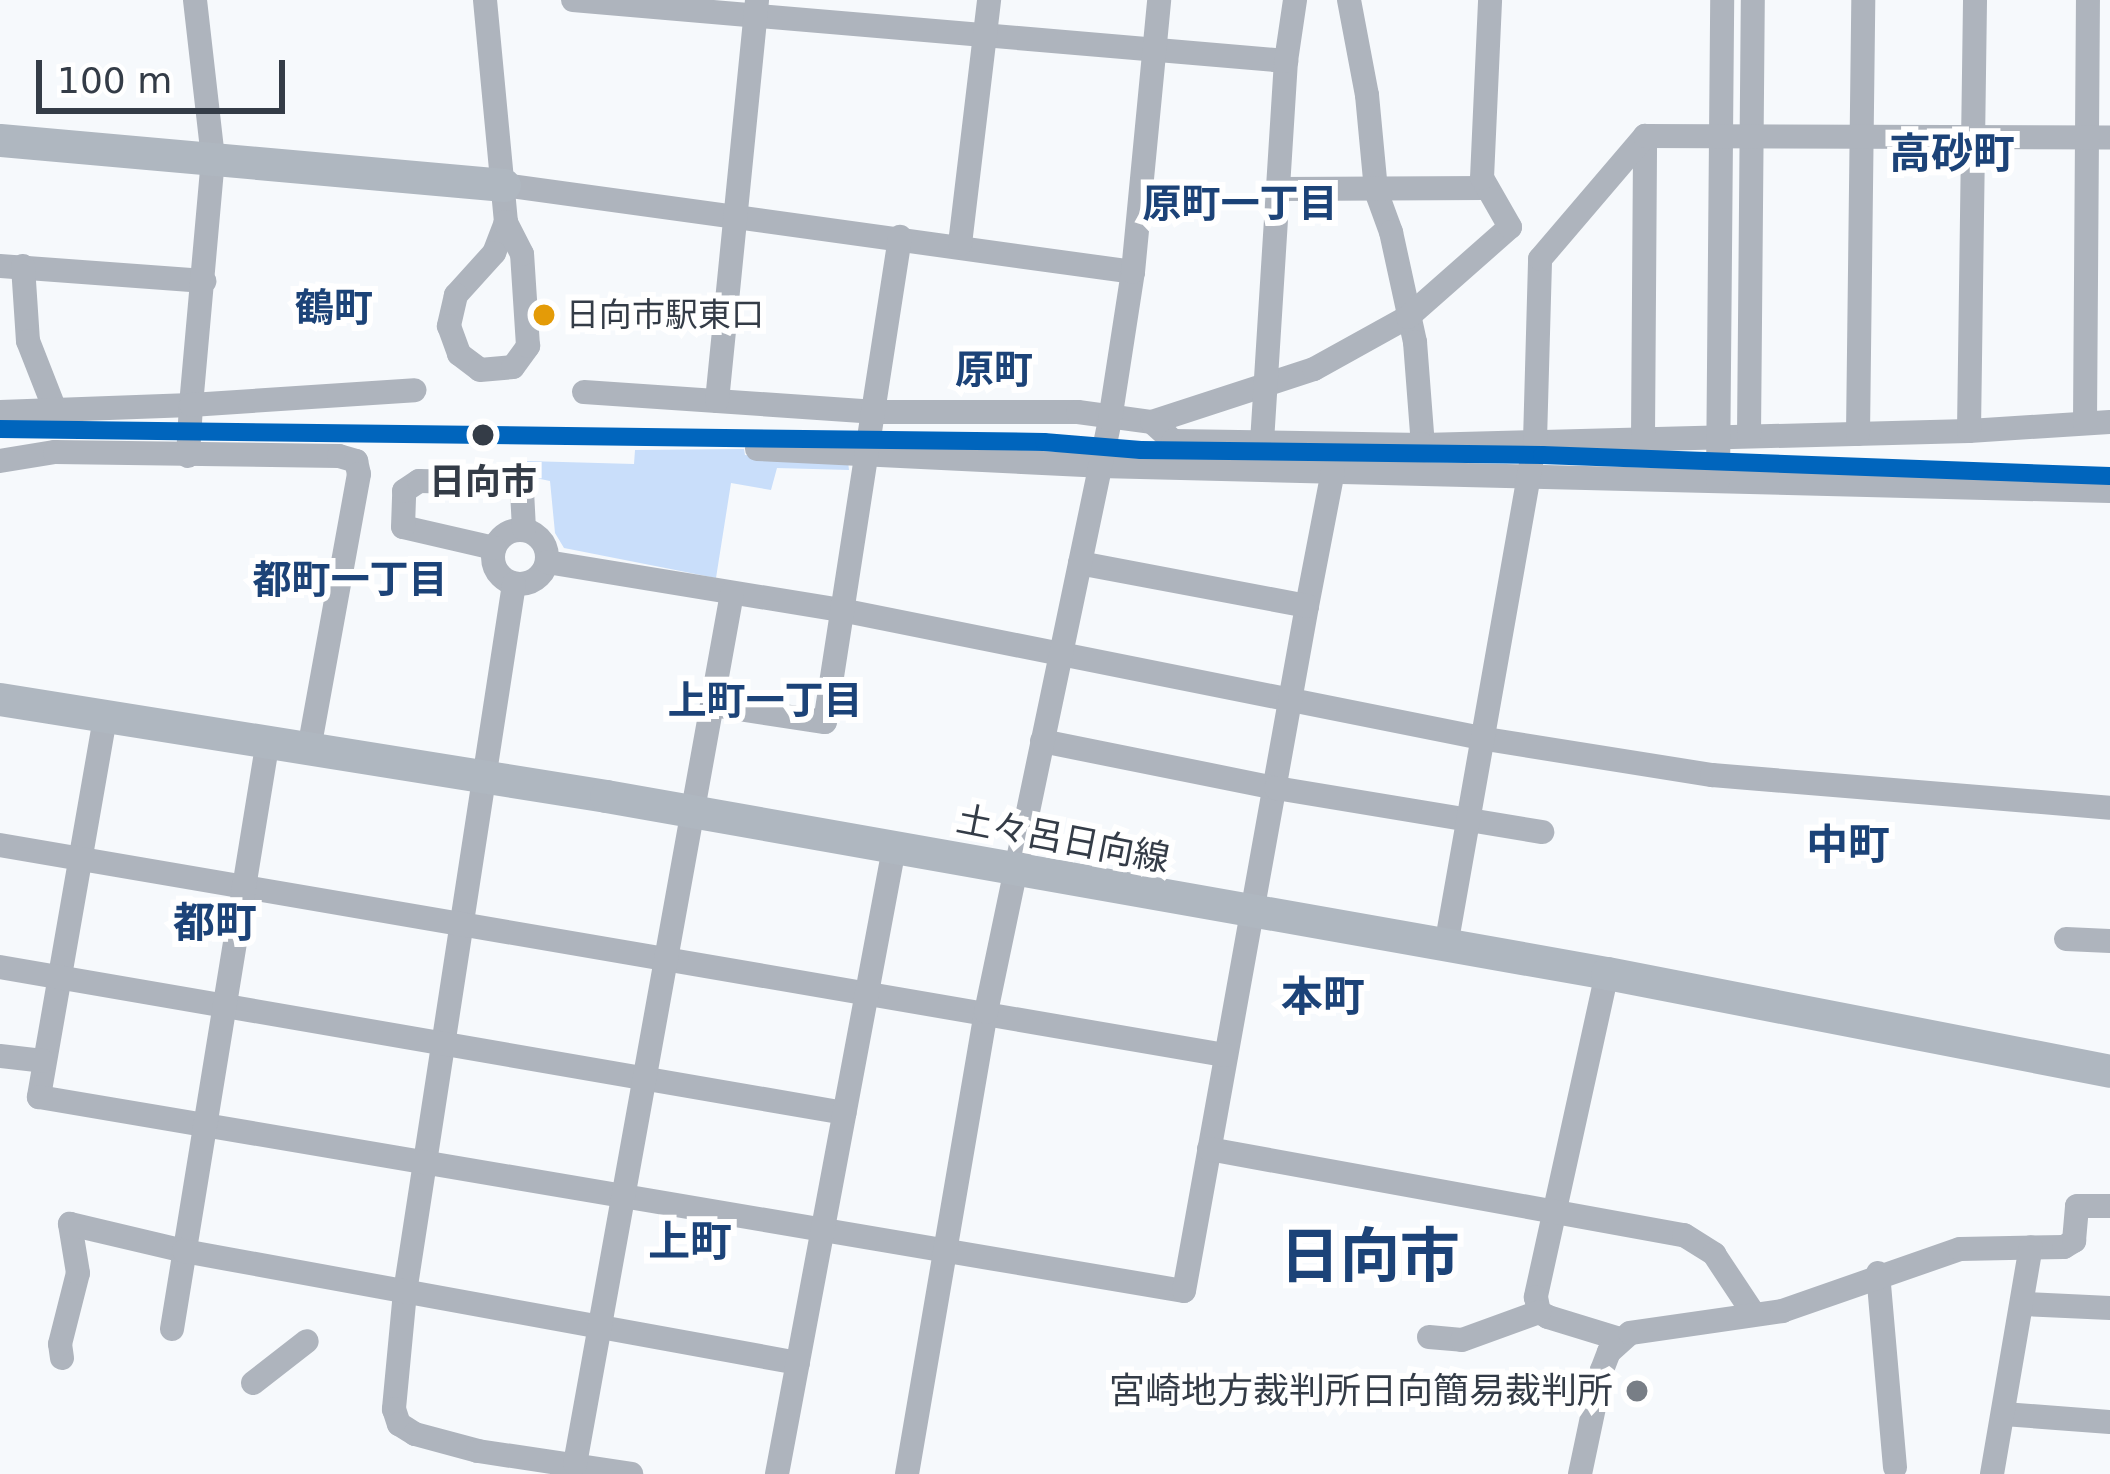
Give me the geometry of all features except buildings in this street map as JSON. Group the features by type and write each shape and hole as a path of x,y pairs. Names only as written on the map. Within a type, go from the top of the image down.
{"main road":[{"path":"0,140 504,185"},
{"name":"土々呂日向線","path":"0,700 694,812 1251,914 1607,973 2110,1071"}],"street":[{"path":"188,456 213,158 195,0"},
{"path":"485,0 506,222 522,254 528,346 513,367 480,370 467,364 452,341 451,308 465,281 494,253 506,222"},
{"path":"572,0 756,9 988,38 1286,61"},
{"path":"960,244 988,38 988,0"},
{"path":"907,1474 1013,869 1110,420 1133,272 1159,0"},
{"path":"1262,442 1286,61 1295,0"},
{"path":"1349,0 1367,94 1376,191 1391,232 1408,316 1424,445"},
{"path":"1490,0 1485,188 1510,227 1540,259"},
{"path":"1718,481 1722,0"},
{"path":"1750,436 1753,0"},
{"path":"1858,434 1863,0"},
{"path":"1970,431 1975,0"},
{"path":"1152,422 1173,441 1424,445 1970,431 2098,422 2098,138 2088,0"},
{"path":"717,401 756,9"},
{"path":"1643,438 1645,136"},
{"path":"1446,946 1535,441 1540,259 1645,136 2098,138"},
{"path":"504,185 960,244 1133,272"},
{"path":"1279,189 1485,188"},
{"path":"584,392 876,412 1078,412 1110,420 1152,422 1265,389 1314,369 1408,316 1510,227"},
{"path":"712,705 825,722 846,611 900,237"},
{"path":"55,410 28,341 12,266 203,280"},
{"path":"0,412 414,390"},
{"path":"757,448 1100,466 2110,490"},
{"path":"0,461 55,452 356,461 359,474 309,749"},
{"path":"105,718 39,1097 1184,1291 1333,471"},
{"path":"494,548 403,527 404,491 419,481 516,483 523,491 524,530"},
{"path":"524,530 539,537 547,562 539,577 514,584 496,571 494,548 506,533 524,530"},
{"path":"547,562 846,611 1486,739 1712,775 2110,808"},
{"path":"1080,563 1307,606"},
{"path":"514,584 392,1386 399,1424 415,1435 478,1451 631,1474"},
{"path":"574,1464 732,593"},
{"path":"1042,740 1276,788 1542,832"},
{"path":"172,1329 267,746"},
{"path":"0,844 1225,1055"},
{"path":"777,1474 894,848"},
{"path":"2066,939 2110,941"},
{"path":"0,967 444,1040 844,1113"},
{"path":"1539,1312 1536,1297 1607,973"},
{"path":"0,1056 44,1061"},
{"path":"1209,1150 1556,1208 1701,1242 1727,1270 1753,1313"},
{"path":"1580,1474 1602,1370 1620,1339 1638,1329 1664,1330 1795,1307 1878,1273 1960,1249 2074,1241 2077,1206 2110,1206"},
{"path":"62,1358 60,1344 78,1274 70,1224 184,1251 798,1364"},
{"path":"1992,1474 2031,1246"},
{"path":"1878,1273 1895,1467"},
{"path":"2024,1304 2110,1308"},
{"path":"1429,1337 1462,1340 1539,1312 1620,1339"},
{"path":"253,1383 307,1341"},
{"path":"2004,1414 2110,1422"}],"shaded area":[{"path":"744,449 745,455 848,461 849,470 777,468 771,490 731,483 716,578 564,548 555,533 550,481 526,476 527,461 634,464 635,450"}],"transit line":[{"path":"0,429 1044,442 1141,450 1542,455 2110,476"}],"place":[{"name":"日向市駅東口","path":"544,315"},
{"name":"日向市","path":"483,435"},
{"name":"宮崎地方裁判所日向簡易裁判所","path":"1637,1391"}],"district":[{"name":"高砂町","path":"1952,154"},
{"name":"原町一丁目","path":"1240,204"},
{"name":"鶴町","path":"334,308"},
{"name":"原町","path":"994,370"},
{"name":"都町一丁目","path":"350,580"},
{"name":"上町一丁目","path":"765,701"},
{"name":"中町","path":"1848,845"},
{"name":"都町","path":"215,923"},
{"name":"本町","path":"1323,997"},
{"name":"上町","path":"690,1242"},
{"name":"日向市","path":"1370,1256"}]}
